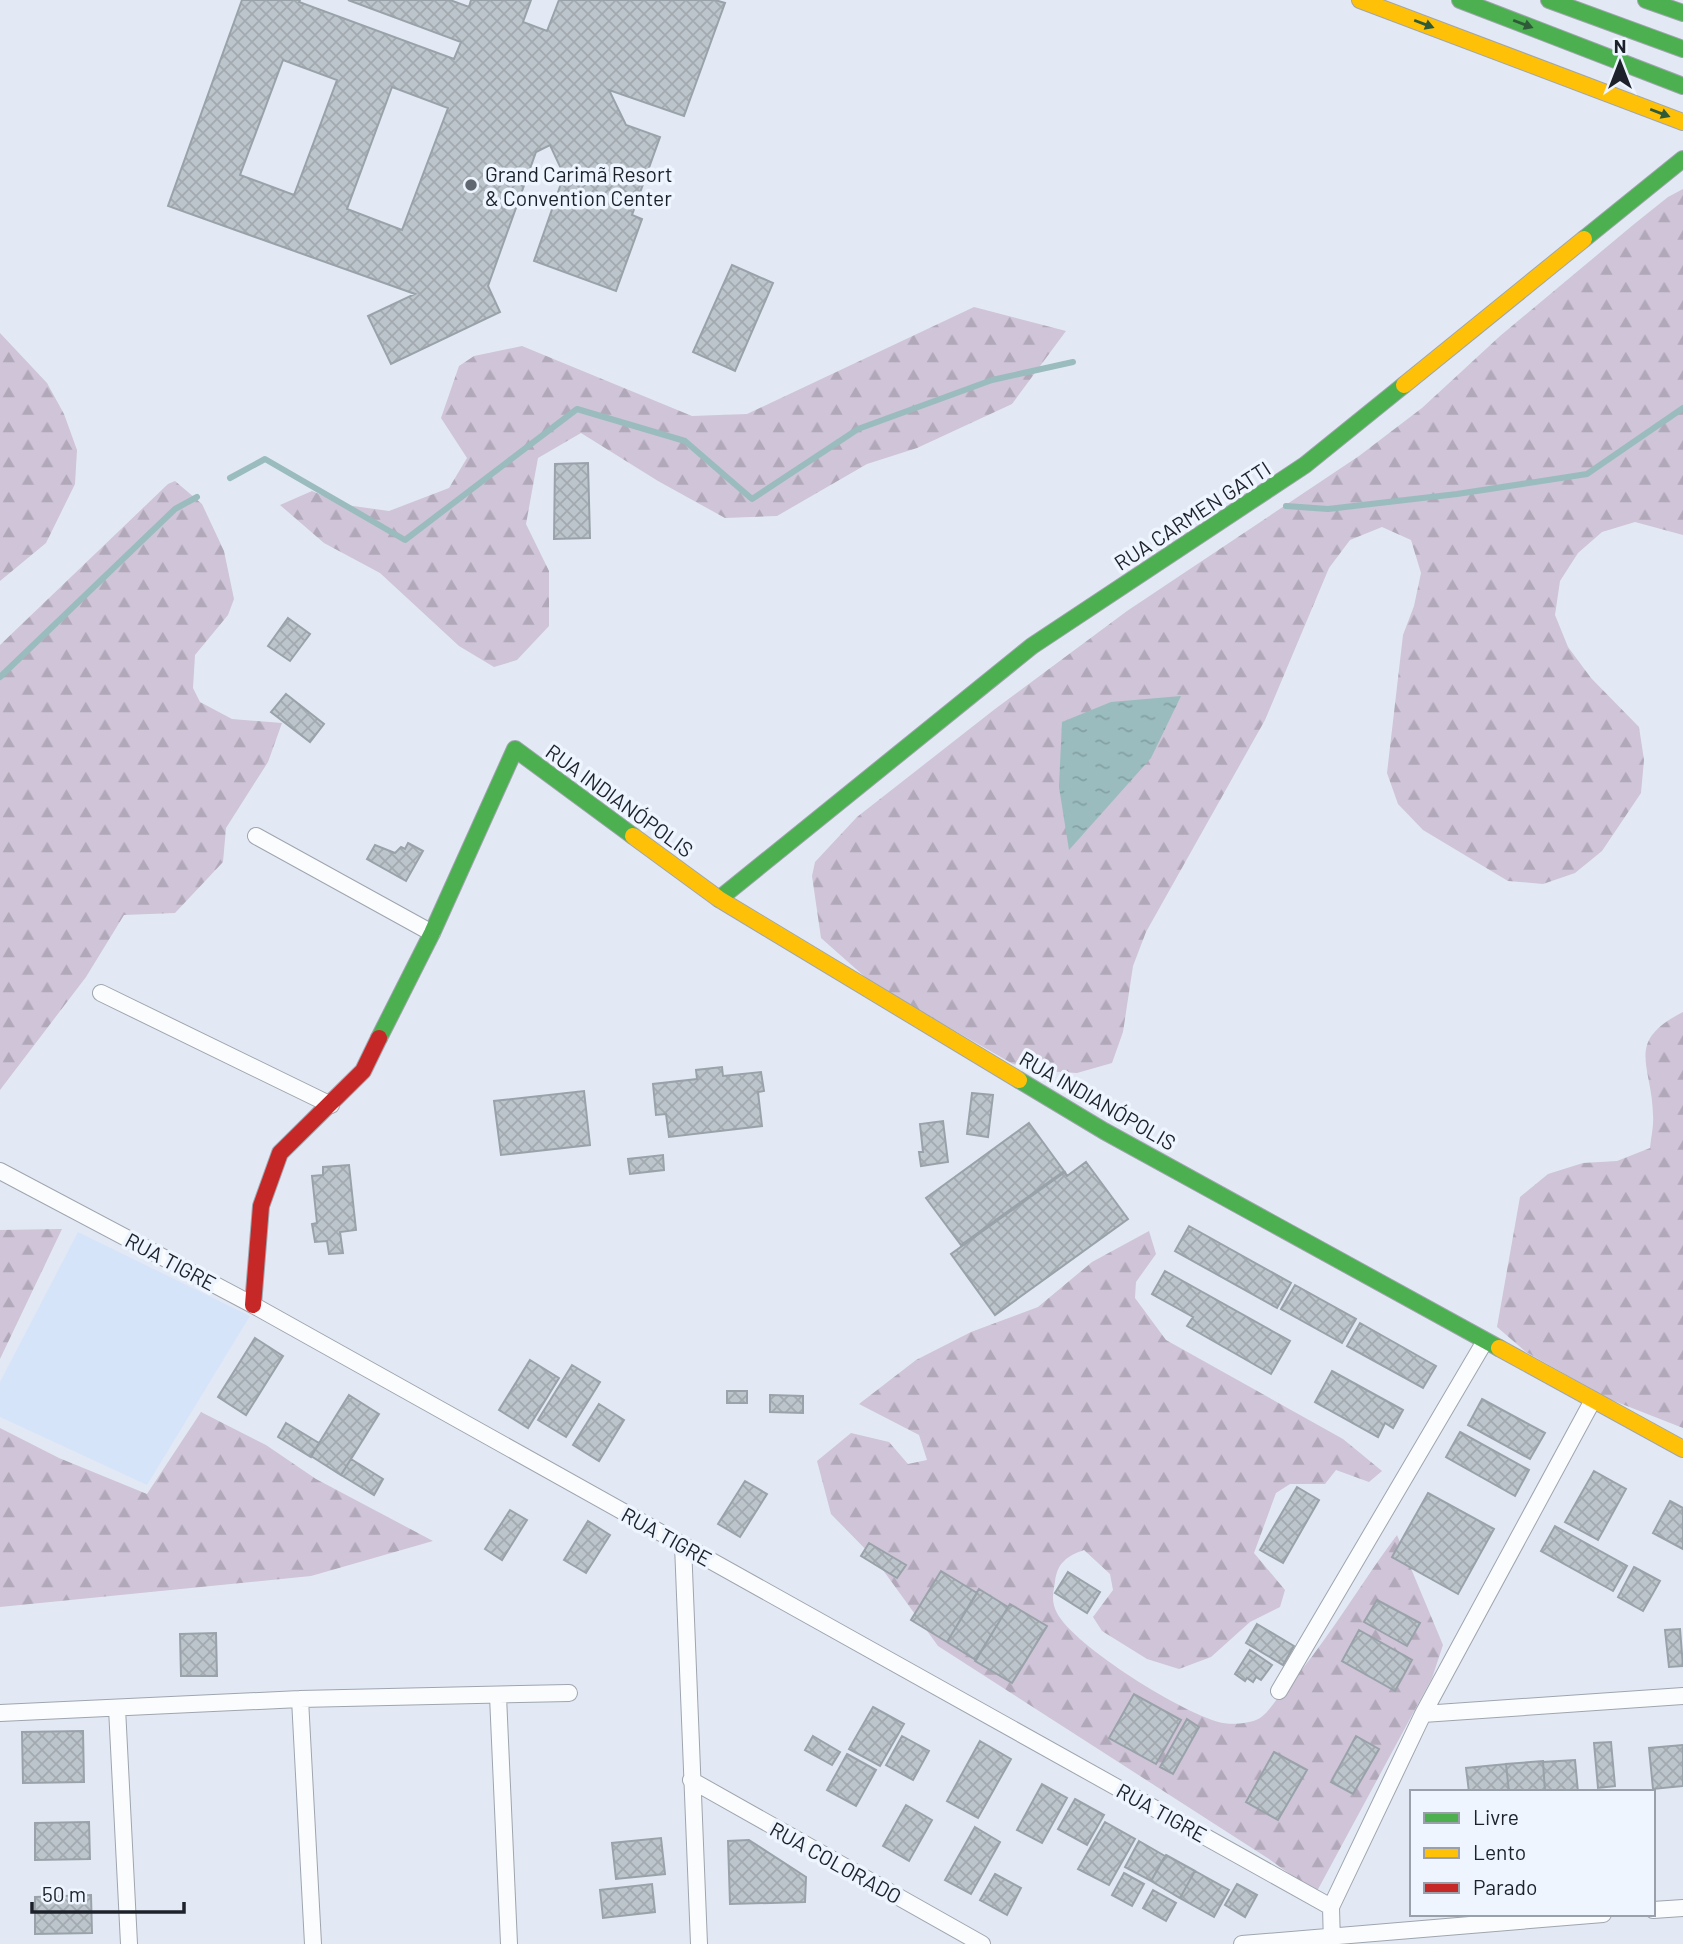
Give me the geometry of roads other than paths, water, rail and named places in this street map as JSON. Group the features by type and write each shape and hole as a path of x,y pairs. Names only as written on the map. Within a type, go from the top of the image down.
{"main road":[{"path":"1360,0 1683,122"},
{"path":"1460,0 1683,86"},
{"path":"1549,0 1683,49"},
{"path":"1646,0 1683,13"},
{"name":"RUA CARMEN GATTI","path":"719,898 1032,646 1306,465 1683,159"},
{"name":"RUA INDIANÓPOLIS","path":"432,933 515,749 719,898 1104,1130 1683,1449"},
{"path":"253,1305 261,1206 281,1153 363,1070 432,933"}],"street":[{"path":"256,835 432,933"},
{"path":"101,993 331,1105"},
{"name":"RUA TIGRE","path":"0,1171 253,1305 1331,1907"},
{"path":"1279,1691 1485,1341"},
{"path":"1332,1940 1331,1907 1423,1714 1593,1400"},
{"path":"682,1545 699,1944"},
{"path":"0,1713 300,1699 569,1693"},
{"path":"498,1696 509,1944"},
{"path":"1423,1714 1683,1696"},
{"path":"300,1699 313,1944"},
{"path":"117,1708 129,1944"},
{"name":"RUA COLORADO","path":"691,1780 982,1944"},
{"path":"1655,1910 1683,1908"},
{"path":"1242,1944 1332,1940 1581,1916"}],"water":[{"path":"1181,696 1151,758 1069,850 1059,787 1062,722 1111,702"}],"waterway":[{"path":"230,478 265,459 405,540 577,409 685,441 752,499 858,429 992,380 1073,362"},
{"path":"1286,506 1328,509 1457,494 1587,474 1683,408"},
{"path":"0,677 175,509 197,497"}],"place":[{"name":"Grand Carimã Resort & Convention Center","path":"471,185"}]}
